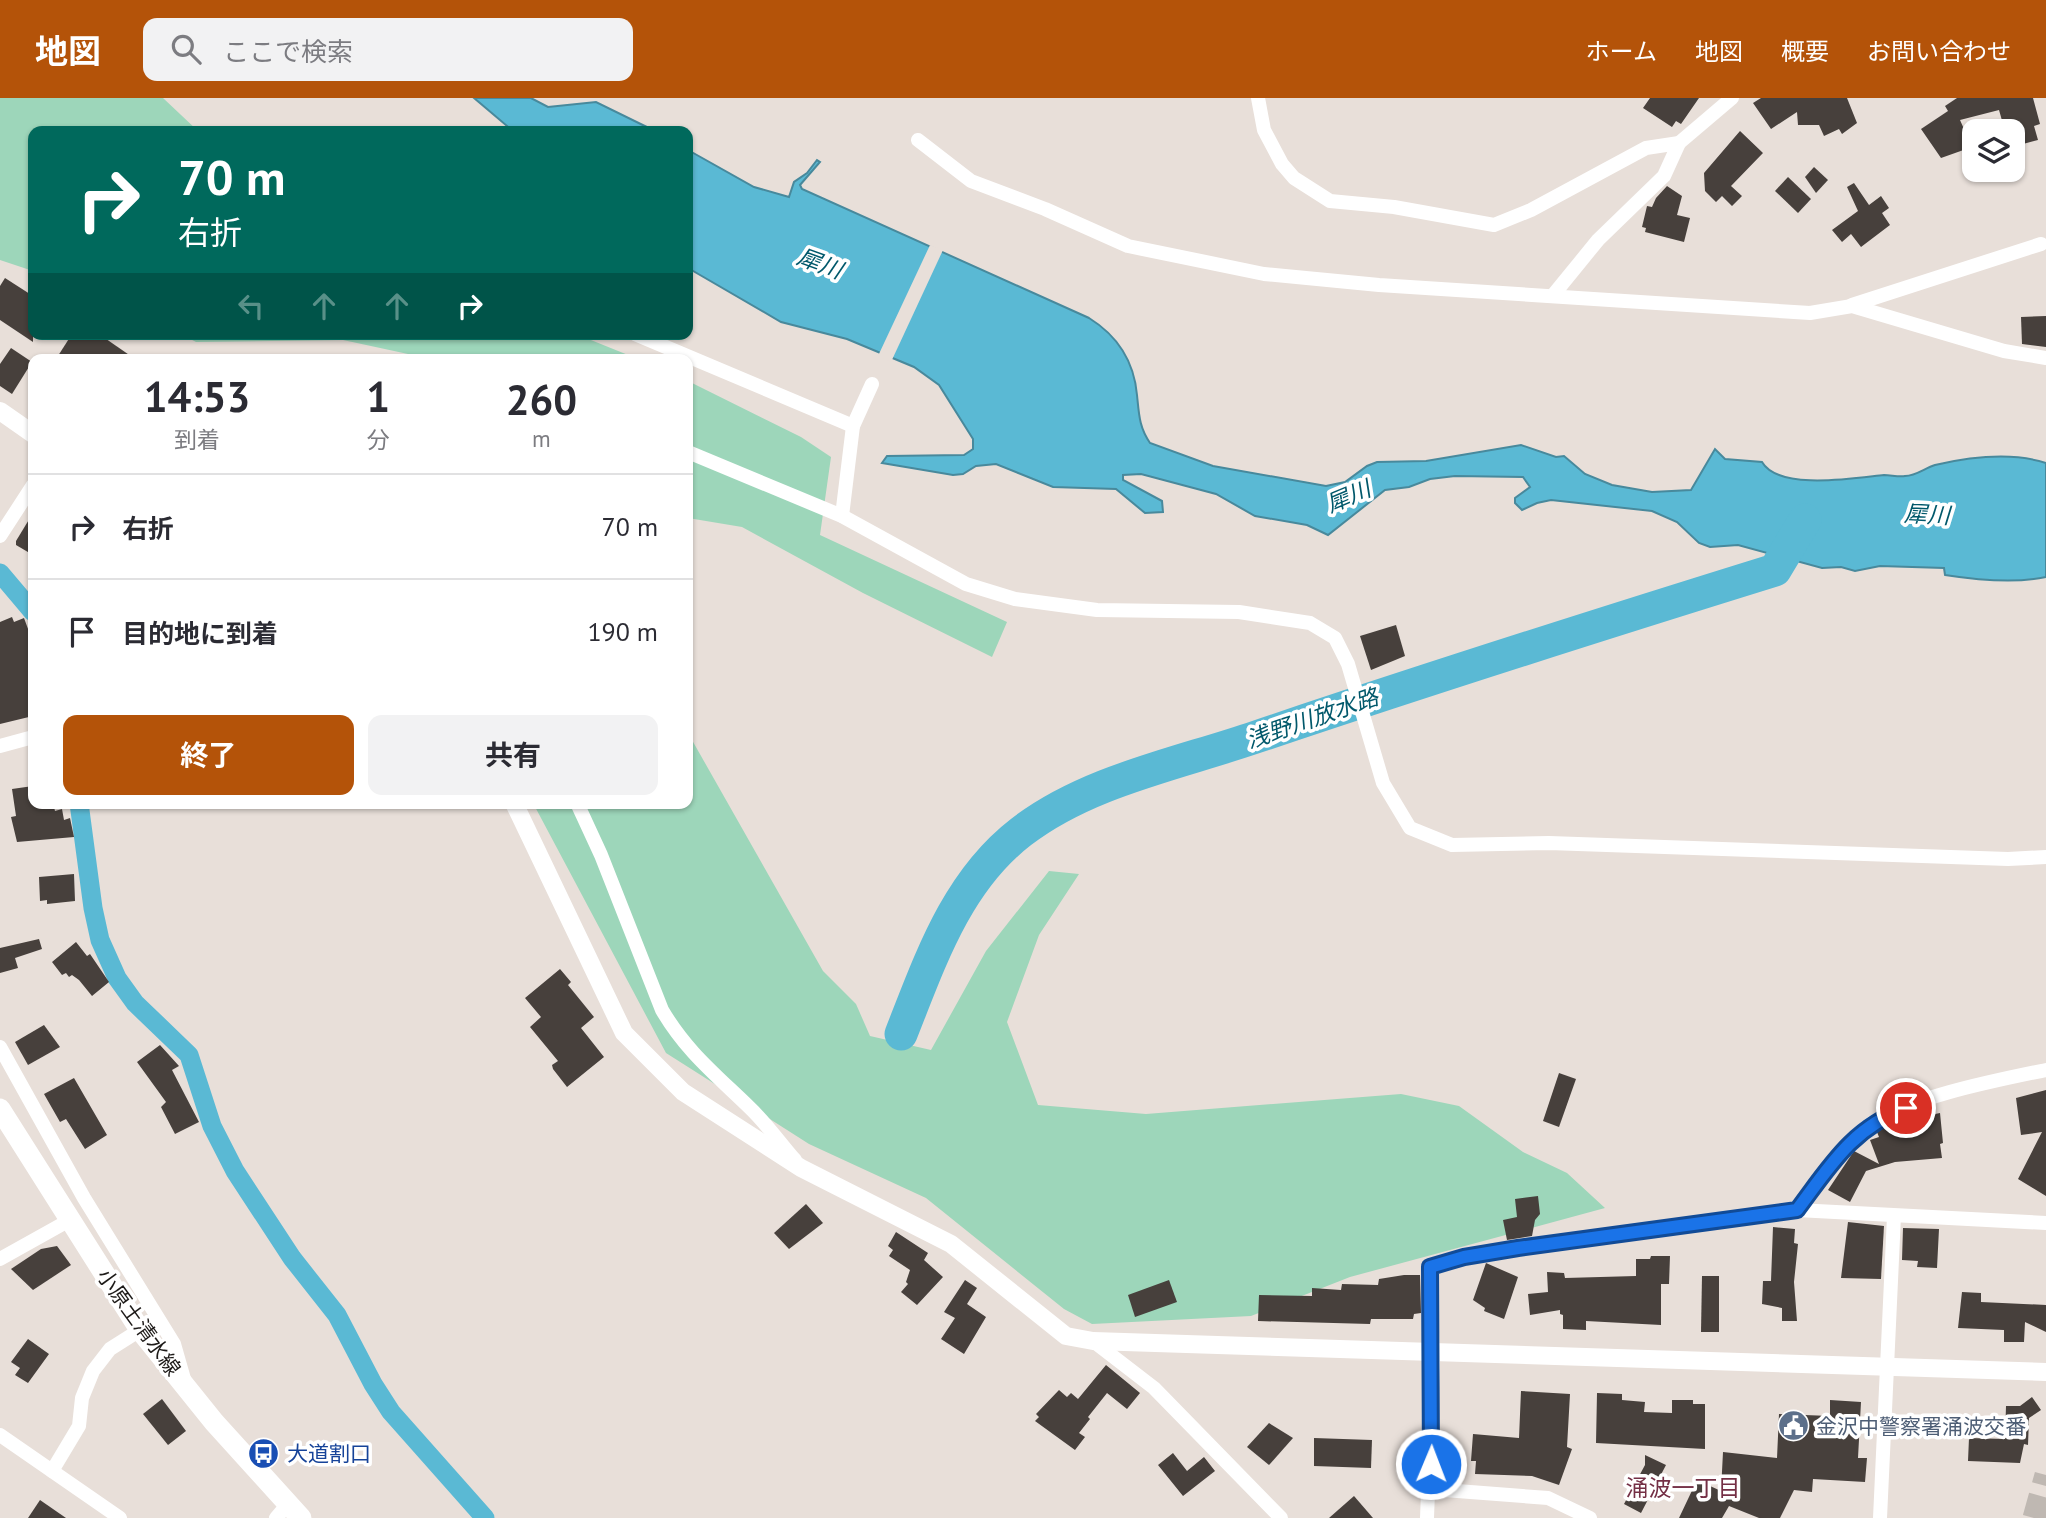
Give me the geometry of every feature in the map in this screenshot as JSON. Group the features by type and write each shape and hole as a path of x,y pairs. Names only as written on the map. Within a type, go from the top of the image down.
{"main road":[{"name":"小原土清水線","path":"0,1109 68,1221 140,1330 288,1514"}],"street":[{"path":"1258,98 1264,130 1282,164 1294,178 1330,201 1394,206 1494,225 1531,210 1646,148 1679,143"},
{"path":"1554,294 1598,240 1664,176 1679,143 1732,98"},
{"path":"918,139 971,181 1045,209 1128,246 1264,274 1379,285 1554,294 1810,313 1852,306 2044,248"},
{"path":"1852,306 2004,351 2046,358"},
{"path":"649,340 682,354"},
{"path":"693,358 853,426"},
{"path":"842,516 853,426 872,384"},
{"path":"0,411 28,431"},
{"path":"693,454 842,516 965,584 1015,599 1097,610 1239,612 1310,623 1335,638 1348,664 1383,783 1410,828 1452,845 1549,842 2008,859 2046,857"},
{"path":"0,536 28,493"},
{"path":"0,746 28,738"},
{"path":"517,809 624,1033 683,1092 801,1168 951,1244 1066,1336 1093,1341 1430,1353 1736,1359 2046,1372"},
{"path":"580,809 601,855 662,1010 674,1031 692,1055 751,1109 801,1168"},
{"path":"0,1047 85,1198 174,1344 186,1387"},
{"path":"1797,1210 1846,1146 1867,1126 1892,1113 1984,1082 2046,1070"},
{"path":"1427,1518 1431,1489 1430,1267 1464,1257 1518,1248 1797,1210 2046,1223"},
{"path":"1880,1518 1894,1216"},
{"path":"0,1259 68,1221"},
{"path":"52,1471 79,1426 82,1398 93,1371 110,1349 140,1330"},
{"path":"1093,1341 1154,1388 1281,1518"},
{"path":"0,1435 120,1518"},
{"path":"1431,1489 1548,1497 1590,1518"}],"green space":[{"path":"0,98 163,98 193,126 28,126 28,269 0,260"},
{"path":"192,340 343,340 196,342"},
{"path":"343,340 591,340 626,354 408,354"},
{"path":"693,383 801,437 831,457 820,535 1007,622 992,657 863,593 742,527 693,519"},
{"path":"693,742 823,971 856,1004 870,1036 931,1050 986,951 1049,871 1079,874 1039,935 1007,1022 1038,1105 1146,1114 1401,1094 1459,1106 1523,1152 1567,1173 1605,1208 1350,1277 1251,1316 1092,1324 1064,1309 926,1198 809,1144 666,1053 536,809 693,809"}],"water":[{"path":"474,98 531,98 548,107 596,102 645,126 507,126"},
{"name":"犀川","path":"693,153 754,187 789,197 794,182 807,173 817,160 820,162 800,185 802,189 1089,318 1116,341 1128,360 1142,426 1150,443 1213,466 1326,486 1345,482 1377,462 1426,461 1521,445 1556,457 1564,456 1585,474 1612,485 1652,492 1691,490 1715,449 1725,459 1762,462 1771,471 1800,480 1909,476 1935,465 1962,460 2019,458 2046,463 2046,577 2008,581 1983,580 1945,575 1944,568 1880,566 1855,571 1841,567 1822,568 1738,545 1710,547 1699,543 1677,522 1652,511 1551,500 1522,510 1515,503 1515,498 1530,487 1523,477 1455,476 1385,490 1328,535 1307,525 1255,516 1216,494 1141,474 1123,475 1123,480 1162,501 1163,512 1145,513 1116,489 1053,487 996,464 976,466 963,474 953,475 882,463 887,456 964,455 973,449 973,439 939,385 914,367 847,339 781,322 693,271"}],"pier":[{"path":"930,245 943,250 891,362 878,356"}],"building":[{"path":"1650,98 1699,98 1681,124 1676,121 1672,127 1643,108"},
{"path":"1761,98 1847,98 1857,123 1842,134 1839,129 1824,136 1819,125 1798,125 1797,112 1771,129 1753,103"},
{"path":"1957,98 2033,98 2040,124 2034,126 2038,140 2025,144 2025,119 2002,119 1999,110 1960,120 1962,151 1941,158 1921,129 1948,111 1945,106"},
{"path":"1740,131 1763,153 1731,186 1742,196 1732,206 1722,196 1716,202 1705,191 1704,173"},
{"path":"1814,167 1828,180 1816,193 1805,177"},
{"path":"1788,177 1811,199 1798,213 1775,191"},
{"path":"1854,183 1869,205 1881,196 1889,208 1882,213 1890,225 1861,247 1851,234 1842,242 1832,230 1858,211 1847,187"},
{"path":"1667,186 1682,196 1677,215 1690,218 1684,242 1645,232 1646,228 1642,227 1647,206 1652,207"},
{"path":"5,278 28,293 28,339 0,320 0,286"},
{"path":"2046,316 2046,347 2022,344 2021,317"},
{"path":"68,340 108,340 128,354 59,354"},
{"path":"11,348 28,359 28,368 12,394 0,386 0,364"},
{"path":"28,521 28,552 16,545"},
{"path":"12,617 14,622 24,618 28,629 28,717 0,724 0,622"},
{"path":"1396,625 1405,656 1371,670 1360,636"},
{"path":"28,787 28,809 62,809 64,820 70,818 74,837 17,842 11,817 16,816 12,789"},
{"path":"74,874 75,901 47,904 47,900 40,901 39,877"},
{"path":"39,939 42,949 15,958 18,968 0,973 0,948"},
{"path":"76,942 87,956 90,954 109,982 92,996 79,980 66,973 62,975 52,962"},
{"path":"560,969 571,982 568,985 594,1017 581,1028 604,1057 567,1087 553,1069 552,1065 558,1061 530,1027 541,1017 525,998"},
{"path":"44,1025 60,1047 28,1065 15,1042"},
{"path":"160,1045 179,1066 172,1070 199,1122 175,1134 161,1107 166,1102 137,1062"},
{"path":"1559,1073 1576,1079 1559,1127 1543,1121"},
{"path":"74,1078 107,1135 85,1149 66,1119 60,1122 44,1094"},
{"path":"2046,1090 2046,1196 2018,1179 2042,1132 2021,1135 2016,1098"},
{"path":"1940,1113 1942,1158 1895,1162 1866,1171 1850,1202 1828,1190 1854,1151 1879,1164 1870,1140 1879,1137 1877,1132 1892,1123"},
{"path":"1538,1196 1540,1214 1535,1220 1532,1236 1507,1240 1503,1220 1517,1217 1515,1199"},
{"path":"806,1204 823,1223 789,1249 774,1233"},
{"path":"1848,1222 1884,1226 1881,1279 1841,1278"},
{"path":"1773,1227 1795,1229 1794,1243 1798,1244 1794,1282 1797,1321 1782,1321 1782,1308 1762,1304 1763,1281 1771,1281"},
{"path":"1903,1228 1939,1229 1937,1268 1917,1267 1918,1261 1902,1260"},
{"path":"896,1232 928,1253 924,1260 943,1277 917,1305 901,1292 908,1284 906,1282 910,1270 889,1256 893,1250 888,1246"},
{"path":"57,1246 71,1265 33,1290 11,1269 41,1249"},
{"path":"1651,1256 1670,1256 1669,1284 1661,1284 1661,1325 1586,1321 1586,1330 1563,1329 1563,1315 1560,1310 1530,1315 1528,1294 1548,1292 1547,1272 1564,1273 1565,1278 1636,1276 1636,1259 1650,1259"},
{"path":"1486,1263 1518,1277 1504,1319 1484,1311 1485,1308 1473,1300"},
{"path":"1420,1275 1421,1313 1414,1314 1413,1319 1371,1319 1370,1324 1258,1321 1259,1295 1312,1296 1312,1288 1341,1290 1342,1284 1378,1285 1379,1279"},
{"path":"1702,1276 1719,1276 1719,1332 1701,1332"},
{"path":"965,1280 977,1288 967,1304 986,1317 964,1354 941,1339 955,1318 944,1312"},
{"path":"1169,1280 1177,1302 1135,1317 1128,1295"},
{"path":"1962,1292 1981,1293 1981,1302 2046,1305 2046,1332 2025,1322 2024,1342 2004,1342 2004,1330 1958,1328"},
{"path":"28,1339 49,1354 28,1383 15,1375 20,1368 11,1362"},
{"path":"1106,1365 1140,1393 1127,1409 1107,1393 1079,1433 1085,1437 1075,1450 1035,1421 1039,1417 1036,1414 1059,1390 1067,1397 1071,1393 1078,1399"},
{"path":"1521,1391 1570,1394 1567,1447 1572,1449 1559,1485 1532,1476 1475,1474 1476,1461 1471,1461 1473,1434 1519,1438"},
{"path":"1597,1393 1622,1394 1622,1400 1645,1402 1644,1412 1672,1413 1672,1400 1693,1400 1693,1404 1705,1404 1705,1449 1596,1443"},
{"path":"2032,1397 2041,1410 2029,1418 2028,1445 2024,1444 2020,1463 1968,1461 1969,1438 2005,1439 2006,1406 2020,1406"},
{"path":"162,1399 186,1431 168,1445 143,1414"},
{"path":"1830,1400 1861,1402 1858,1458 1867,1458 1865,1482 1813,1479 1812,1492 1794,1490 1780,1518 1759,1518 1729,1506 1722,1518 1679,1518 1697,1480 1721,1491 1723,1452 1777,1458 1779,1414 1830,1416"},
{"path":"1269,1423 1293,1438 1269,1465 1247,1447"},
{"path":"1314,1438 1372,1440 1371,1468 1314,1466"},
{"path":"1173,1453 1187,1471 1204,1457 1215,1471 1183,1496 1158,1465"},
{"path":"1645,1455 1666,1465 1641,1513 1624,1504 1645,1465"},
{"path":"1354,1496 1373,1518 1329,1518"},
{"path":"40,1500 66,1518 28,1518"}],"waterway":[{"name":"浅野川放水路","path":"901,1034 935,951 962,899 998,852 1047,814 1074,799 1134,776 1775,570 1805,520"},
{"path":"0,573 28,606"},
{"path":"80,809 100,940 117,978 135,1003 189,1055 212,1126 235,1171 292,1258 337,1315 373,1384 391,1412 485,1518"}],"tunnel":[{"path":"2034,1518 2046,1475"}],"place":[{"name":"金沢中警察署涌波交番","path":"1793,1426"},
{"name":"大道割口","path":"264,1453"}],"district":[{"name":"涌波一丁目","path":"1683,1487"}],"route":[{"path":"1431,1464 1433,1363 1430,1353 1430,1267 1464,1257 1518,1248 1797,1210 1846,1146 1867,1126 1906,1108"}]}
